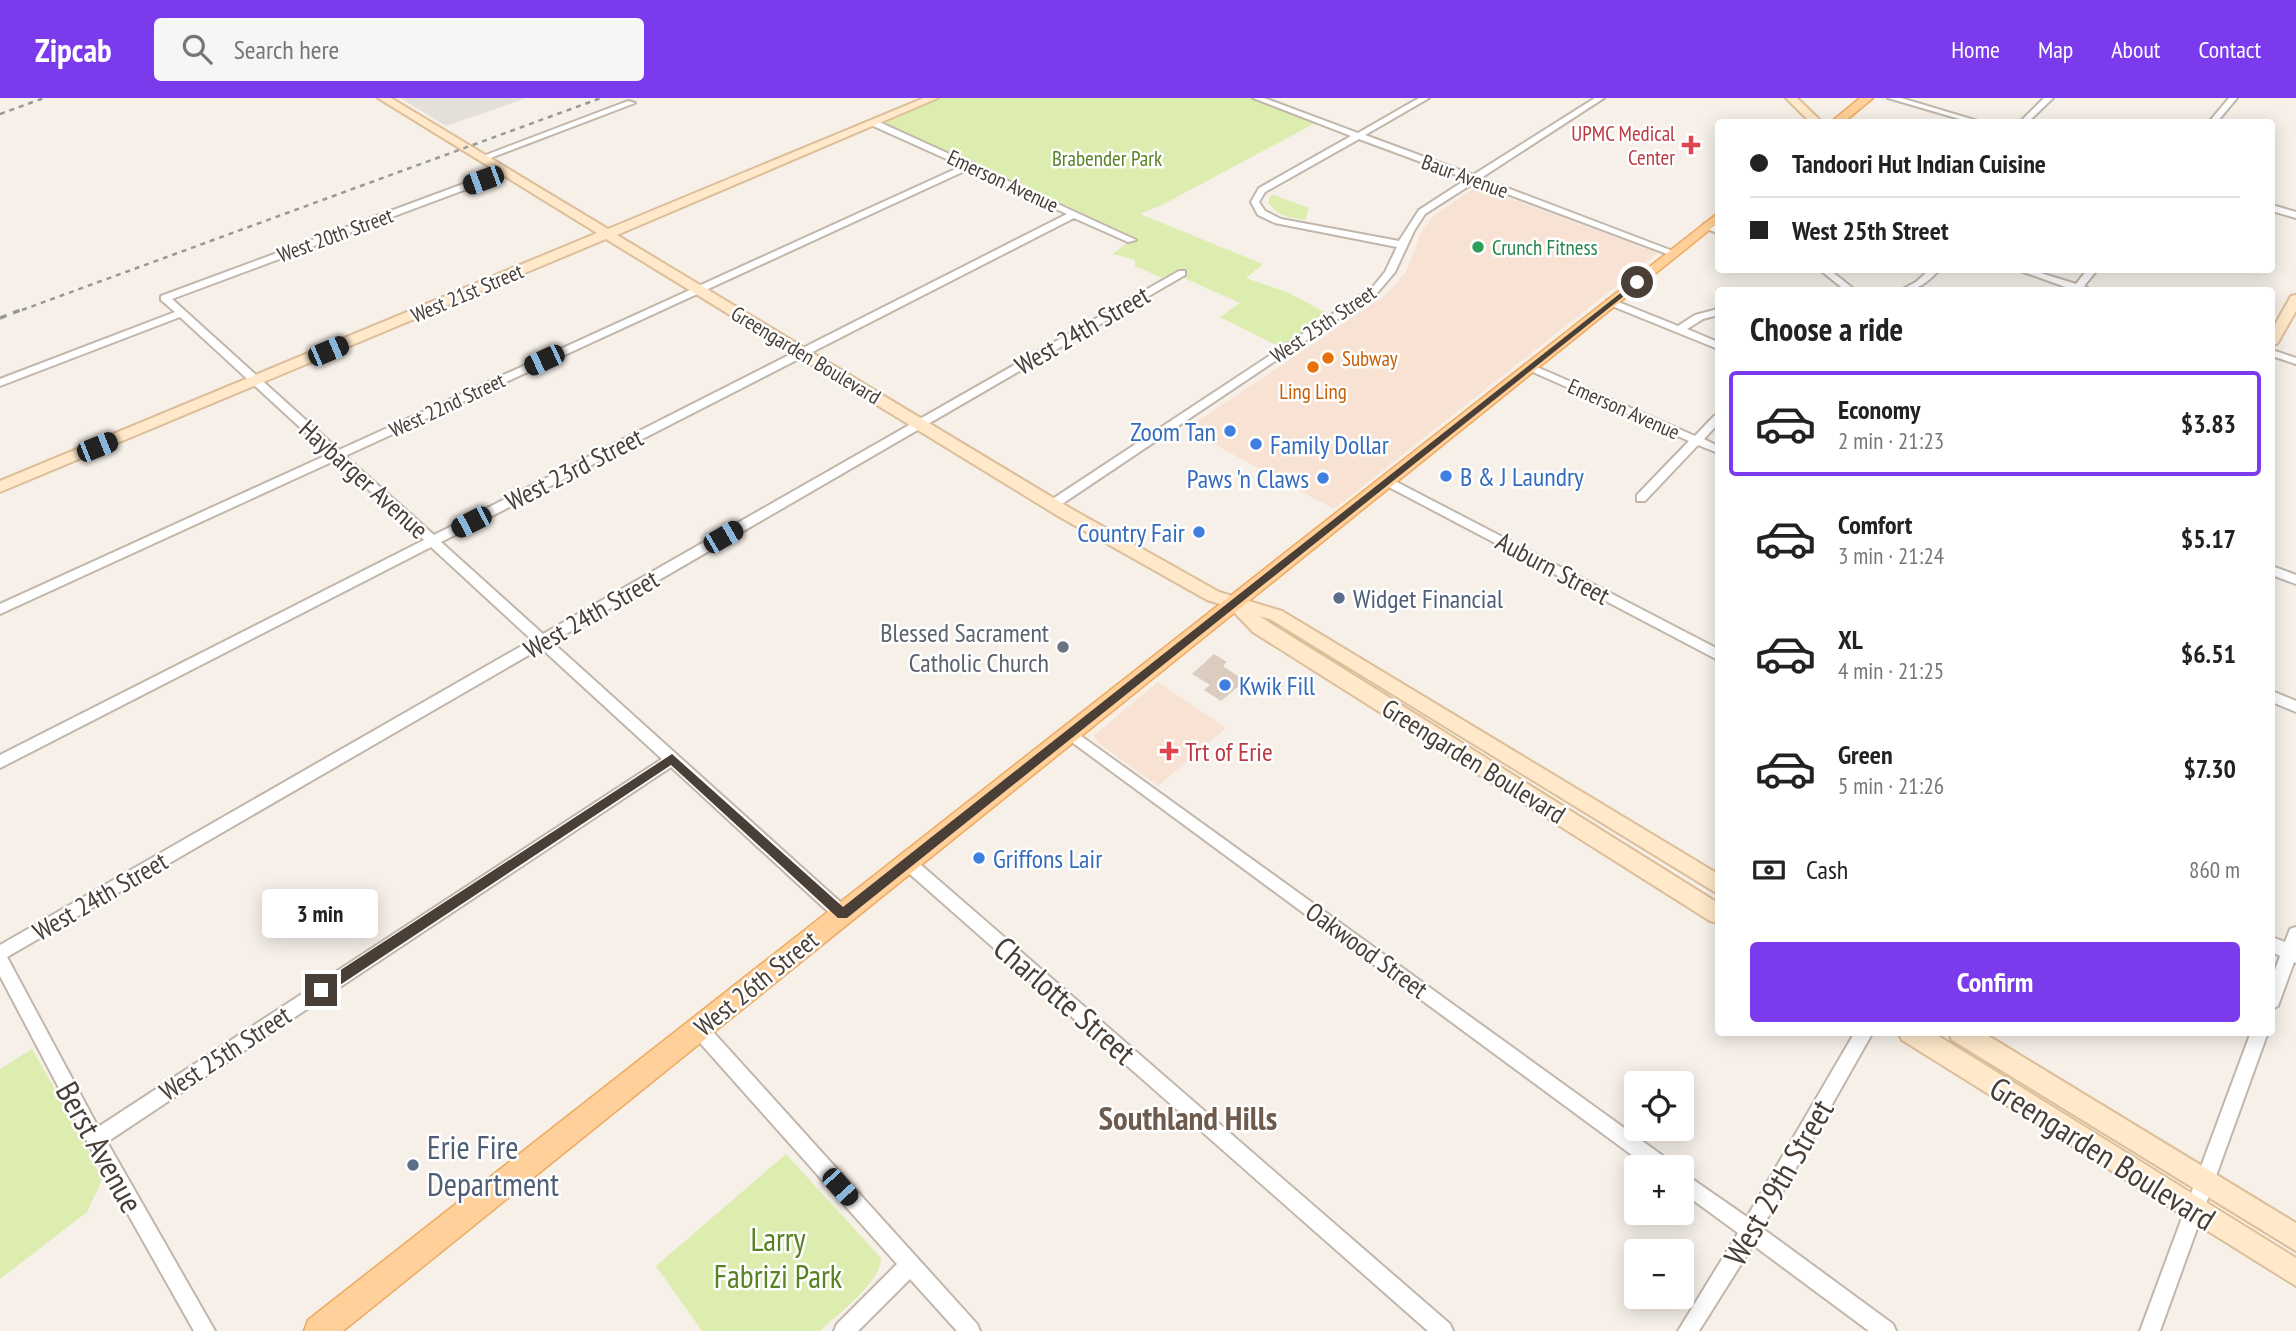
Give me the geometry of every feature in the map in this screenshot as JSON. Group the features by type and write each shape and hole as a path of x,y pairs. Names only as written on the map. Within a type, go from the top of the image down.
{"main road":[{"path":"1841,119 1867,98"},
{"name":"West 26th Street","path":"319,1331 1673,253 1715,225"}],"street":[{"name":"Greengarden Boulevard","path":"383,98 1052,505 1213,596 1276,615 1715,883"},
{"name":"West 21st Street","path":"0,488 933,98"},
{"path":"1403,245 1286,224 1265,216 1255,205 1255,200 1262,190 1425,98"},
{"name":"West 25th Street","path":"1052,505 1375,290 1388,276 1412,224 1422,212 1600,98"},
{"path":"1791,98 1813,119"},
{"path":"1892,98 1966,119"},
{"path":"2027,119 2049,98"},
{"path":"2216,119 2233,98"},
{"name":"Baur Avenue","path":"1266,99 1357,136 1673,253"},
{"path":"482,159 631,103"},
{"name":"Emerson Avenue","path":"874,123 1130,240"},
{"name":"West 22nd Street","path":"0,609 971,166"},
{"name":"West 20th Street","path":"165,298 505,172"},
{"path":"2275,209 2296,215"},
{"name":"West 23rd Street","path":"0,762 1074,214"},
{"name":"West 24th Street","path":"0,953 1182,273"},
{"path":"1829,273 1846,287"},
{"path":"1912,287 1931,273"},
{"path":"2032,273 2075,287"},
{"name":"Haybarger Avenue","path":"165,298 842,914"},
{"path":"2275,336 2296,299"},
{"path":"1611,303 1715,345"},
{"path":"0,383 182,313"},
{"path":"1679,330 1699,317 1715,313"},
{"path":"2275,353 2296,361"},
{"name":"Emerson Avenue","path":"1530,367 1715,449"},
{"path":"1641,498 1715,421"},
{"name":"Auburn Street","path":"1387,481 1715,652"},
{"path":"2275,571 2296,580"},
{"name":"Greengarden Boulevard","path":"1233,603 1259,627 1715,912"},
{"path":"2275,697 2296,707"},
{"name":"Oakwood Street","path":"1070,733 1647,1155"},
{"name":"West 25th Street","path":"95,1139 672,759"},
{"name":"Charlotte Street","path":"908,863 1443,1331"},
{"path":"2275,994 2293,955 2296,934"},
{"path":"2275,946 2293,955"},
{"name":"Berst Avenue","path":"0,960 95,1139 205,1331"},
{"path":"699,1029 970,1331"},
{"name":"West 29th Street","path":"1688,1331 1750,1231 1863,1036"},
{"name":"Greengarden Boulevard","path":"1916,1036 2296,1273"},
{"name":"Greengarden Boulevard","path":"1967,1036 2296,1238"},
{"path":"2150,1331 2259,1036"},
{"path":"1694,1190 1886,1331"},
{"path":"844,1331 910,1265"}],"shaded area":[{"path":"400,98 527,98 446,126"},
{"path":"1477,186 1658,253 1334,509 1186,429 1386,295 1406,272 1421,232 1432,217"},
{"path":"1158,682 1226,728 1158,786 1097,742 1094,735"}],"green space":[{"name":"Brabender Park","path":"940,98 1252,98 1315,123 1164,204 1140,214 1263,264 1246,278 1289,293 1330,315 1282,348 1220,317 1240,303 1182,277 1185,274 1176,270 1162,278 1135,266 1135,260 1113,254 1134,237 886,124 888,120"},
{"path":"1272,194 1309,208 1305,220 1289,217 1275,210 1268,202"},
{"path":"32,1049 81,1135 102,1180 87,1212 0,1279 0,1069"},
{"name":"Larry Fabrizi Park","path":"786,1154 881,1258 879,1268 866,1288 820,1331 702,1331 656,1266"}],"building":[{"path":"1214,654 1227,662 1223,666 1245,681 1221,701 1204,690 1210,685 1192,674"}],"railway":[{"path":"0,114 44,98"},
{"path":"22,310 601,98"},
{"path":"0,318 26,308"}],"place":[{"name":"UPMC Medical Center","path":"1691,145"},
{"name":"Crunch Fitness","path":"1478,247"},
{"name":"Subway","path":"1328,358"},
{"name":"Ling Ling","path":"1313,367"},
{"name":"Zoom Tan","path":"1230,431"},
{"name":"Family Dollar","path":"1256,444"},
{"name":"B & J Laundry","path":"1446,476"},
{"name":"Paws 'n Claws","path":"1323,478"},
{"name":"Country Fair","path":"1199,532"},
{"name":"Widget Financial","path":"1339,598"},
{"name":"Blessed Sacrament Catholic Church","path":"1063,647"},
{"name":"Kwik Fill","path":"1225,685"},
{"name":"Trt of Erie","path":"1169,751"},
{"name":"Griffons Lair","path":"979,858"},
{"name":"Erie Fire Department","path":"413,1165"}],"district":[{"name":"Southland Hills","path":"1188,1117"}],"route":[{"path":"321,990 672,759 842,914 1637,282"}]}
